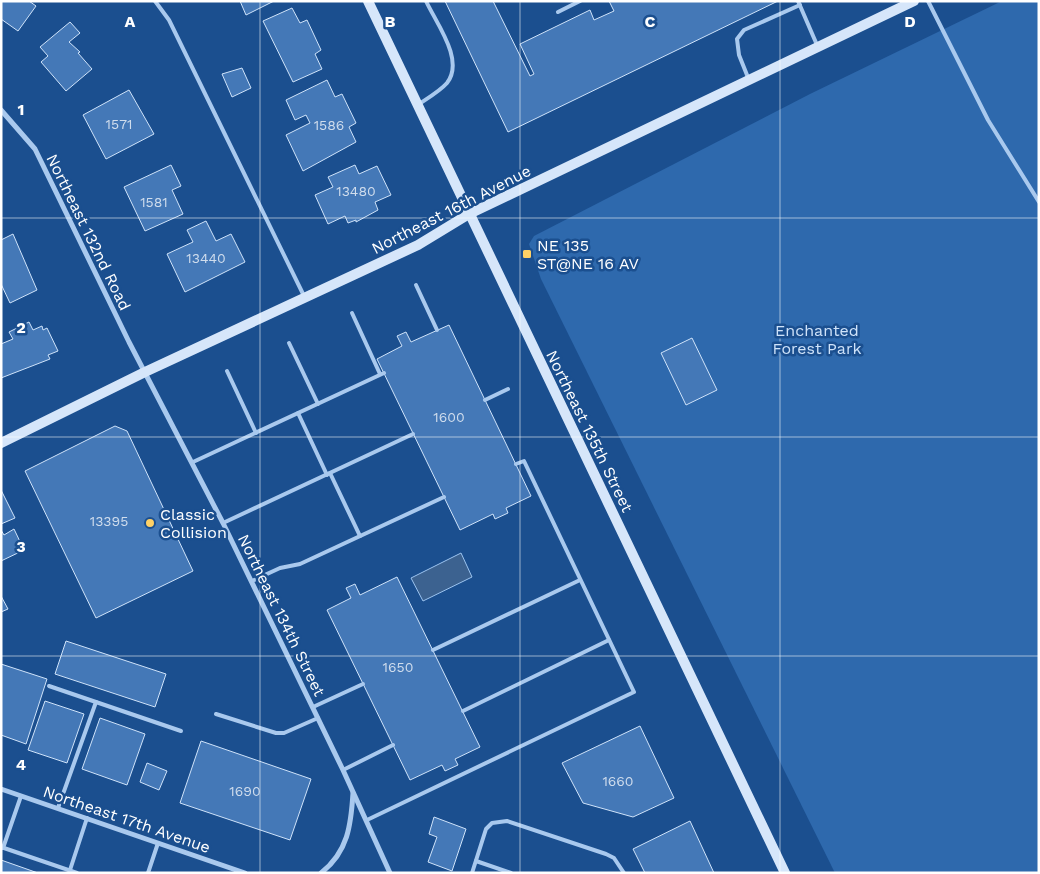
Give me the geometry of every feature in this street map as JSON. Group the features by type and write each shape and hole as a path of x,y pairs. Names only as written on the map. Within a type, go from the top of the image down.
{"street":[{"name":"Northeast 135th Street","path":"368,1 786,873"},
{"name":"Northeast 16th Avenue","path":"1,443 145,372 418,245 469,214 914,1"},
{"name":"Northeast 132nd Road","path":"1,110 35,149 145,372"},
{"name":"Northeast 134th Street","path":"145,372 193,462 252,581 367,820 390,873"},
{"name":"Northeast 17th Avenue","path":"1,789 245,873"},
{"path":"320,873 345,846 351,822 353,792"}],"lane":[{"path":"155,1 169,20 304,298"},
{"path":"417,106 447,84 453,72 452,56 426,1"},
{"path":"558,12 580,1"},
{"path":"928,1 988,120 1039,202"},
{"path":"749,80 739,55 737,40 744,30 799,3 818,48"},
{"path":"416,286 437,330"},
{"path":"193,462 382,374 352,313"},
{"path":"290,343 318,404"},
{"path":"227,371 256,433"},
{"path":"485,400 508,389"},
{"path":"298,413 360,536"},
{"path":"223,523 413,434"},
{"path":"367,820 634,692 524,461 516,464"},
{"path":"252,581 280,568 300,564 444,497"},
{"path":"433,650 580,580"},
{"path":"463,711 609,640"},
{"path":"313,707 363,684"},
{"path":"49,686 181,731"},
{"path":"58,808 96,702"},
{"path":"216,714 276,733 284,733 318,718"},
{"path":"343,770 393,745"},
{"path":"21,796 2,847 77,873"},
{"path":"70,870 88,818"},
{"path":"472,873 486,829 492,823 507,821 606,854 614,858 624,873"},
{"path":"148,873 158,843"},
{"path":"476,861 511,873"},
{"path":"223,873 225,866"}],"green space":[{"name":"Enchanted Forest Park","path":"1002,1 1039,1 1039,873 835,873 541,279 529,244 534,236 810,94"}],"shaded area":[{"path":"461,553 472,577 423,601 411,578"}],"building":[{"path":"1,1 29,1 36,6 18,31 1,19"},
{"path":"240,1 274,1 246,15"},
{"path":"445,1 493,1 530,76 534,74 520,44 590,10 594,20 614,11 609,1 778,1 508,132"},
{"path":"292,8 300,23 307,20 321,50 315,54 322,69 293,82 263,21"},
{"path":"70,22 80,33 69,42 80,52 78,53 92,69 66,91 41,62 48,56 40,47"},
{"path":"242,68 251,88 232,97 222,74"},
{"path":"327,80 335,97 342,94 356,123 349,127 356,142 303,171 286,135 310,123 306,115 295,120 286,100"},
{"path":"129,90 154,134 106,159 83,115"},
{"path":"171,165 181,186 172,190 183,214 145,231 124,187"},
{"path":"355,165 359,174 377,166 391,195 375,202 378,210 356,222 356,220 348,223 345,216 328,224 315,195 333,187 328,177"},
{"path":"206,221 216,241 231,234 245,262 185,292 167,254 193,242 187,230"},
{"path":"13,234 37,290 10,303 1,284 1,240"},
{"path":"29,322 33,330 42,326 43,330 47,328 58,351 48,355 50,359 1,378 1,344 13,339 9,332"},
{"path":"449,325 531,496 506,508 508,513 495,519 493,514 460,530 377,359 402,346 397,336 406,332 411,342"},
{"path":"692,338 717,390 686,405 661,353"},
{"path":"115,426 127,431 193,571 96,618 25,471"},
{"path":"1,490 15,518 1,524"},
{"path":"14,529 24,550 1,561 1,530 4,535"},
{"path":"397,577 480,747 455,759 458,765 445,771 442,765 410,780 327,610 351,598 346,588 355,584 360,595"},
{"path":"1,596 8,609 1,612"},
{"path":"66,641 166,674 155,707 55,674"},
{"path":"1,664 47,679 26,744 1,735"},
{"path":"45,701 84,714 67,763 28,750"},
{"path":"100,718 145,734 127,785 82,769"},
{"path":"640,726 674,798 633,817 583,803 562,763"},
{"path":"201,741 311,779 290,840 180,803"},
{"path":"147,763 167,771 159,790 140,782"},
{"path":"434,817 466,829 452,871 428,862 437,837 429,834"},
{"path":"690,821 714,873 645,873 633,849"},
{"path":"1,860 38,873 1,873"}],"place":[{"name":"NE 135 ST@NE 16 AV","path":"527,254"},
{"name":"Classic Collision","path":"150,523"}]}
